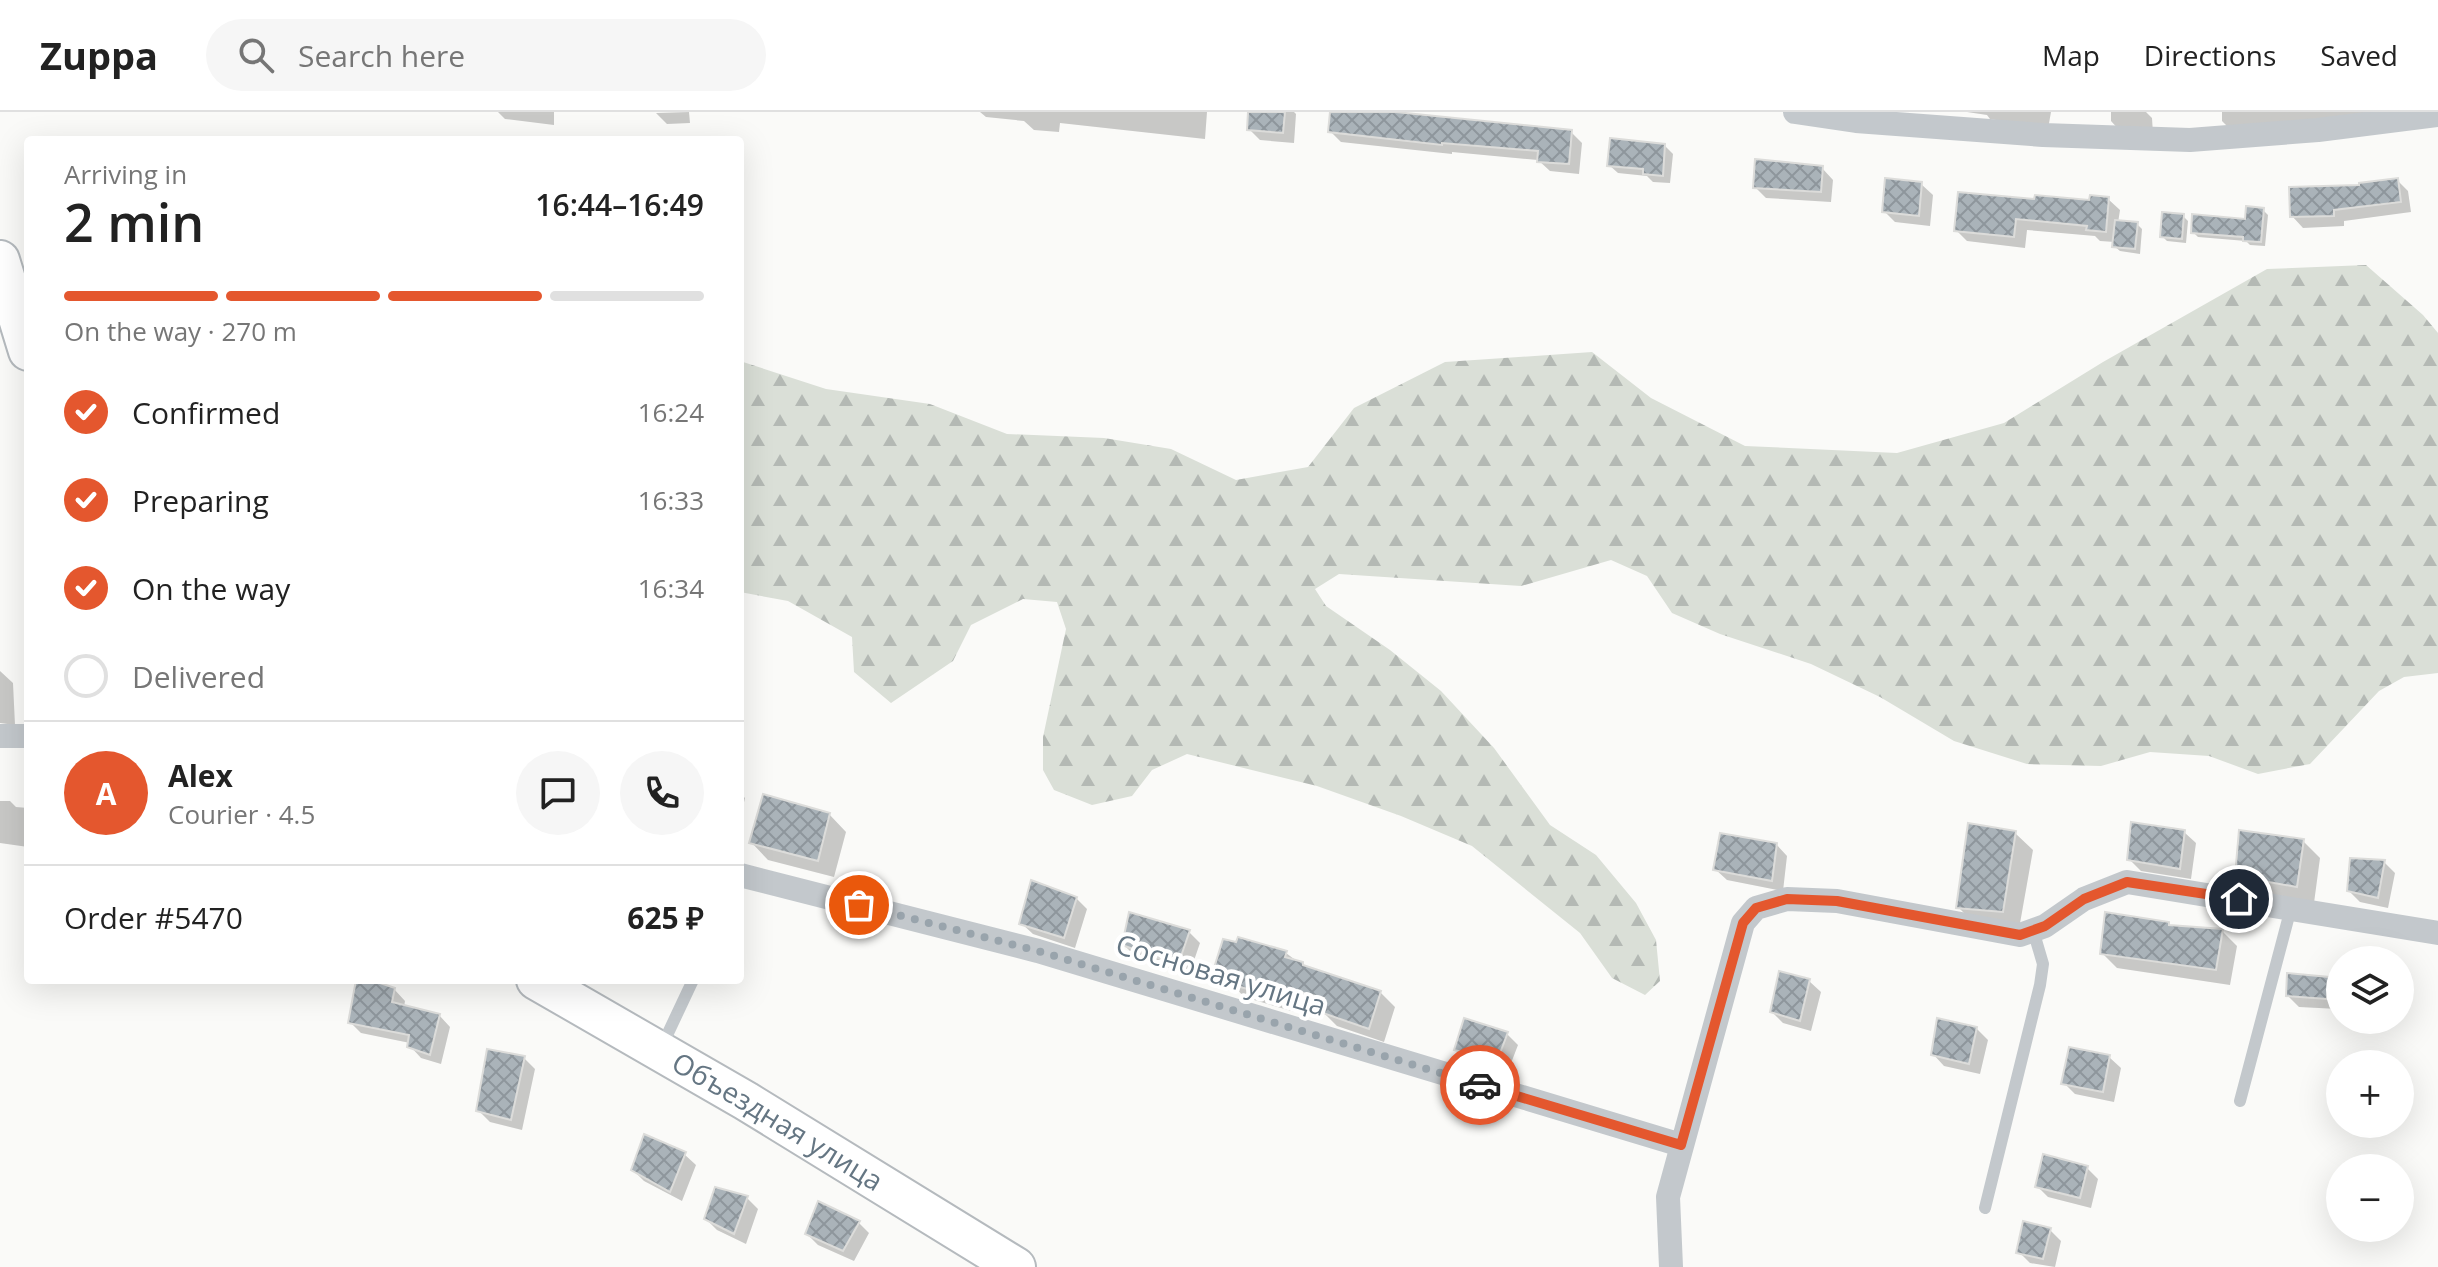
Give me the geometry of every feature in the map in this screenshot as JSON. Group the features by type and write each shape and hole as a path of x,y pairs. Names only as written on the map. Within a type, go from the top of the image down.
{"main road":[{"path":"0,260 24,338"},
{"name":"Объездная улица","path":"543,984 760,1109 1016,1267"}],"street":[{"path":"1795,112 1856,121 2043,135 2190,140 2318,130 2438,115"},
{"path":"0,736 24,736"},
{"name":"Сосновая улица","path":"744,876 1038,951 1681,1145"},
{"path":"1671,1267 1668,1197 1743,923 1756,908 1787,899 1837,901 2020,935 2045,926 2084,899 2127,882 2438,933"}],"lane":[{"path":"2240,1101 2291,908"},
{"path":"1985,1208 2040,985 2043,964 2033,930"},
{"path":"660,1051 691,984"}],"green space":[{"path":"2366,265 2423,315 2438,333 2438,673 2404,677 2379,691 2310,764 2258,774 2209,756 2150,752 2101,766 2027,764 1954,741 1880,697 1811,664 1720,634 1672,613 1647,576 1611,560 1521,586 1339,574 1315,589 1326,606 1390,650 1441,691 1494,748 1550,825 1596,855 1636,903 1656,940 1660,981 1645,995 1612,978 1580,933 1472,846 1317,786 1187,754 1152,770 1132,796 1092,805 1054,790 1043,770 1043,737 1066,629 1057,602 1023,599 971,625 953,661 891,703 854,672 852,637 788,601 744,593 744,362 826,389 930,404 1007,434 1104,438 1171,449 1236,480 1308,467 1354,408 1445,362 1592,352 1651,398 1745,446 1897,453 2004,423 2103,362 2267,269"}],"building":[{"path":"1248,112 1285,112 1283,133 1247,130"},
{"path":"1330,112 1396,112 1572,130 1569,164 1537,162 1538,151 1442,145 1328,132"},
{"path":"1610,138 1665,144 1663,176 1643,174 1643,169 1607,166"},
{"path":"1755,159 1823,166 1821,192 1753,188"},
{"path":"1885,178 1922,182 1919,216 1882,212"},
{"path":"2398,178 2401,202 2334,210 2334,216 2290,217 2289,187 2359,185"},
{"path":"1958,192 2034,199 2035,195 2089,200 2090,195 2109,197 2106,232 2086,230 2087,226 2016,219 2014,237 1954,231"},
{"path":"2246,206 2264,208 2261,242 2243,241 2243,237 2191,233 2192,214 2245,219"},
{"path":"2162,212 2184,214 2182,239 2160,237"},
{"path":"2115,220 2138,222 2135,249 2112,247"},
{"path":"763,794 830,813 818,861 749,843"},
{"path":"2131,822 2185,830 2180,869 2127,860"},
{"path":"1968,823 2016,831 2003,912 1956,908"},
{"path":"2239,830 2304,839 2297,887 2235,876"},
{"path":"1720,833 1777,843 1772,881 1713,870"},
{"path":"2350,858 2385,860 2378,898 2347,891"},
{"path":"1031,880 1077,897 1064,938 1019,924"},
{"path":"1129,912 1190,930 1178,965 1122,945"},
{"path":"2105,912 2169,922 2169,925 2223,929 2216,970 2100,954"},
{"path":"1238,937 1287,951 1285,957 1303,962 1303,965 1381,991 1369,1029 1320,1012 1324,998 1283,988 1280,998 1226,983 1230,972 1214,968 1223,939 1236,942"},
{"path":"1779,971 1810,979 1800,1021 1770,1012"},
{"path":"2287,973 2326,977 2326,999 2286,996"},
{"path":"355,984 383,984 395,988 392,1002 440,1014 430,1055 407,1047 409,1035 348,1023"},
{"path":"1464,1018 1508,1032 1497,1061 1454,1050"},
{"path":"1937,1018 1977,1027 1969,1064 1931,1055"},
{"path":"2069,1047 2110,1055 2103,1092 2061,1084"},
{"path":"487,1049 525,1056 511,1120 476,1111"},
{"path":"644,1134 686,1152 670,1192 631,1170"},
{"path":"2043,1154 2088,1166 2080,1198 2035,1187"},
{"path":"715,1187 748,1196 734,1234 704,1219"},
{"path":"818,1201 860,1221 843,1251 805,1234"},
{"path":"2023,1221 2051,1228 2043,1259 2016,1253"}],"way so far":[{"path":"859,905 1038,951 1480,1085"}],"route":[{"path":"1480,1085 1681,1145 1743,923 1756,908 1787,899 1837,901 2020,935 2045,926 2084,899 2127,882 2239,899"}]}
